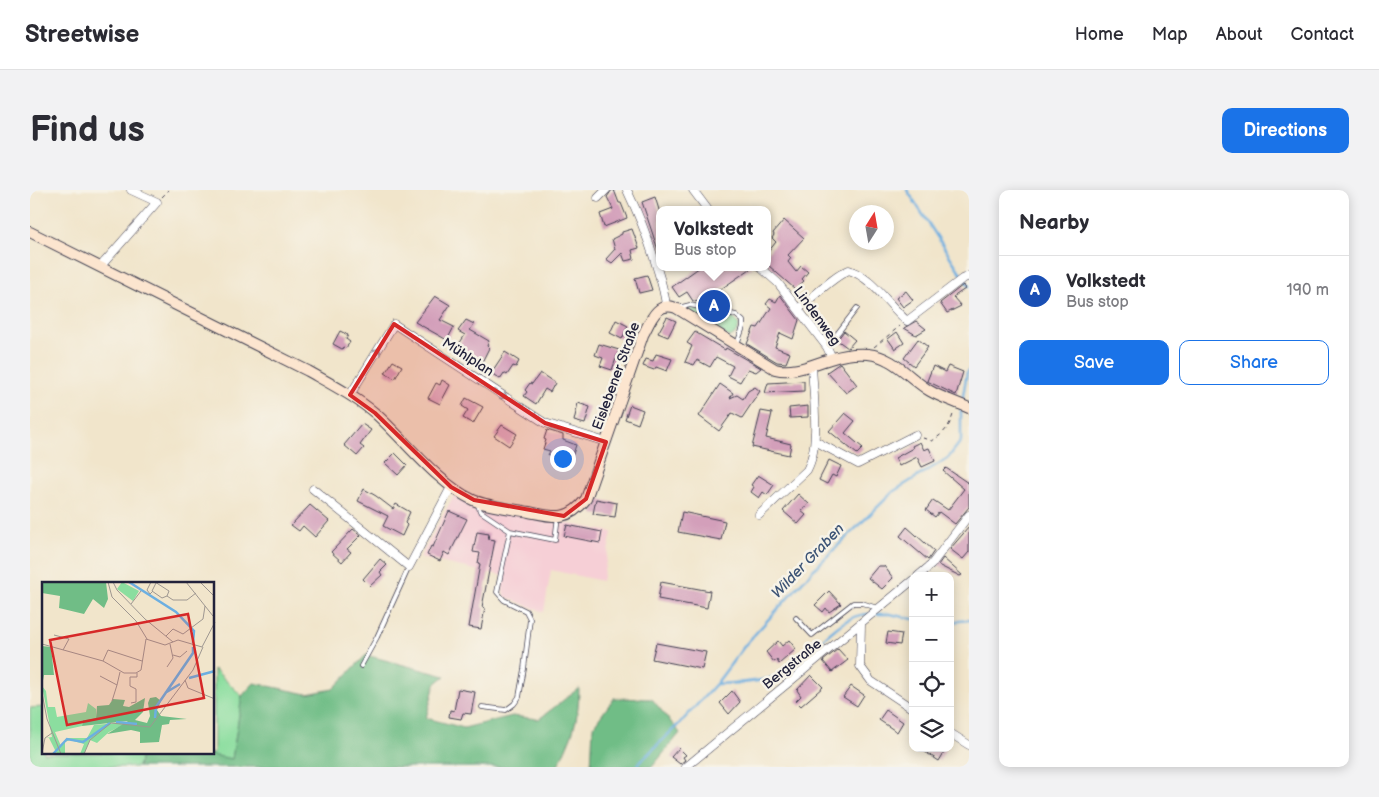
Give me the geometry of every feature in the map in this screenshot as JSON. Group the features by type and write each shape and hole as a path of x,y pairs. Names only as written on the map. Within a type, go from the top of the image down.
{"main road":[{"path":"30,232 308,371 350,395 375,413 451,487 476,501 558,516"},
{"path":"671,307 736,346 783,371 812,365 832,358 871,354 888,360 930,391 969,408"},
{"name":"Eislebener Straße","path":"558,516 564,516 573,512 586,499 644,335 656,311 671,307"}],"street":[{"path":"100,268 157,202 131,190"},
{"path":"598,198 606,190"},
{"path":"627,190 656,264"},
{"path":"693,190 705,206"},
{"path":"798,309 840,274 849,270 856,272 865,279 907,321 965,278"},
{"path":"658,271 671,307"},
{"name":"Lindenweg","path":"764,271 778,283 827,347 832,358"},
{"name":"Mühlplan","path":"350,395 394,324 545,422 606,442"},
{"path":"759,515 807,470 811,463 815,441 812,365"},
{"path":"815,441 858,464 915,435"},
{"path":"313,489 409,567 451,487"},
{"path":"922,572 969,515"},
{"name":"Bergstraße","path":"686,767 909,583"},
{"path":"861,624 860,666 870,681 910,707"},
{"path":"954,736 969,745"}],"lane":[{"path":"671,307 690,304 736,315 743,321 743,327 736,346"},
{"path":"827,347 858,308"},
{"path":"476,501 480,511 510,531 554,540 558,516"},
{"path":"482,707 506,710 514,704 518,697 524,669 530,619 526,611 504,600 497,592 510,531"},
{"path":"361,666 385,620 409,567"},
{"path":"796,618 812,635 853,603 862,603 878,609"}],"path":[{"path":"871,354 875,346 907,321"},
{"path":"915,435 932,441 943,434 951,422 957,402"}],"highlighted area":[{"path":"394,324 545,423 606,442 586,499 564,516 474,500 451,487 375,413 350,395"}],"shaded area":[{"path":"454,495 472,505 612,532 602,581 551,570 544,612 505,597 502,588 504,576 420,558"}],"green space":[{"path":"687,308 704,311 704,315 719,318 721,314 730,316 739,326 734,334 729,337"},
{"path":"366,655 445,676 435,684 426,718 464,728 512,716 539,719 579,688 578,710 574,729 557,767 138,767 142,754 208,754 232,759 242,696 254,683 307,694 333,689"},
{"path":"215,670 242,696 232,760 207,754 215,754"},
{"path":"614,698 652,699 680,733 652,767 591,767 593,727"},
{"path":"42,707 42,754 142,754 138,767 30,767 30,708"}],"building":[{"path":"614,190 619,203 621,203 627,218 604,227 600,214 613,209 607,197"},
{"path":"655,197 658,206 656,206 656,244 642,202"},
{"path":"784,220 804,238 788,255 791,258 788,262 796,272 801,266 808,272 802,279 804,281 795,289 771,268 771,248 776,242 772,238 773,233"},
{"path":"632,229 639,248 632,250 634,259 625,261 622,253 612,263 606,259 615,249 612,239 622,234 622,232"},
{"path":"694,271 747,271 702,302 693,301 687,292 679,297 672,287"},
{"path":"647,275 652,290 639,293 635,278"},
{"path":"963,285 965,289 953,297 961,306 947,313 940,303"},
{"path":"906,291 913,300 903,307 896,298"},
{"path":"780,295 799,320 793,339 780,333 775,347 790,353 786,363 777,362 747,344 754,327 758,328 771,308 766,304 770,299 776,302"},
{"path":"435,296 450,305 440,320 454,327 447,340 415,322"},
{"path":"667,317 676,321 668,337 658,333"},
{"path":"466,320 474,324 470,330 489,341 487,346 489,348 482,362 467,357 455,350 465,335 458,331"},
{"path":"616,320 628,326 622,339 610,333"},
{"path":"916,321 926,329 916,335 904,328"},
{"path":"340,331 348,335 346,339 350,342 346,348 343,347 342,349 333,344"},
{"path":"844,331 855,340 848,348 837,340"},
{"path":"695,332 761,368 756,372 748,369 740,382 728,376 733,366 716,357 710,367 697,360 694,365 685,362 692,346 687,343"},
{"path":"897,332 904,343 895,349 888,339"},
{"path":"918,339 928,347 914,366 904,358"},
{"path":"599,344 619,350 612,370 600,366 603,358 595,355"},
{"path":"505,352 519,361 516,367 513,366 507,375 504,373 500,379 491,373"},
{"path":"656,354 672,359 667,371 656,367 654,370 643,366 646,359 653,361"},
{"path":"393,361 402,366 395,379 385,373"},
{"path":"840,363 857,385 846,393 827,372"},
{"path":"933,366 945,372 948,366 963,372 956,395 927,381"},
{"path":"540,373 555,383 550,392 545,389 536,404 524,396 527,392 525,390"},
{"path":"442,380 450,385 440,404 428,398 436,383 440,385"},
{"path":"804,381 804,391 765,393 768,383"},
{"path":"720,384 733,393 730,398 737,395 743,399 748,391 755,387 760,391 742,418 732,413 719,431 699,416"},
{"path":"466,398 483,407 473,424 463,418 468,410 462,406"},
{"path":"578,403 590,407 585,424 574,421"},
{"path":"630,405 643,410 638,424 625,419"},
{"path":"808,406 808,417 790,418 789,408"},
{"path":"761,411 772,413 766,438 791,444 789,455 752,447"},
{"path":"845,413 855,421 845,433 863,448 857,454 829,431"},
{"path":"362,424 371,430 360,445 364,448 357,456 344,445"},
{"path":"502,425 517,434 509,446 494,436"},
{"path":"547,430 563,435 563,440 576,445 570,463 548,455 550,451 543,449"},
{"path":"920,442 924,450 929,448 935,461 922,467 917,457 899,466 895,458"},
{"path":"395,453 407,465 398,475 385,463"},
{"path":"829,460 841,466 836,477 832,475 827,484 819,480"},
{"path":"946,468 968,483 969,481 969,507 955,524 939,512 935,517 926,510 933,500 948,510 964,489 943,471"},
{"path":"758,475 774,485 767,495 763,492 759,498 751,492 754,487 751,485"},
{"path":"364,489 393,509 396,504 410,512 402,536 383,526 388,516 358,501"},
{"path":"798,494 809,504 801,511 806,515 798,524 783,511"},
{"path":"596,499 617,503 615,517 593,514"},
{"path":"310,505 329,521 315,537 303,526 299,531 291,525"},
{"path":"449,511 467,519 449,555 444,552 440,561 427,555 431,546 433,547"},
{"path":"682,512 725,521 721,540 678,532"},
{"path":"567,525 602,532 600,543 564,536"},
{"path":"907,527 934,551 928,560 900,536"},
{"path":"969,527 969,552 963,559 950,549"},
{"path":"353,529 361,535 347,549 351,552 342,562 331,552"},
{"path":"477,532 489,534 488,539 495,540 482,607 485,608 481,629 469,627 480,564 478,563 480,553 473,552"},
{"path":"943,558 962,575 960,576 938,565"},
{"path":"380,559 387,565 380,572 382,575 370,586 363,579"},
{"path":"878,566 884,566 893,578 882,589 868,578"},
{"path":"661,582 710,591 707,608 658,599"},
{"path":"829,591 841,604 829,612 826,608 823,612 815,605"},
{"path":"888,632 902,634 900,645 886,643"},
{"path":"789,640 796,649 779,664 777,660 774,662 766,652 778,641 782,646"},
{"path":"656,643 706,652 702,669 652,659"},
{"path":"838,649 848,660 832,672 823,661"},
{"path":"811,675 823,687 801,706 796,701 801,696 797,690"},
{"path":"851,686 864,695 857,706 843,697"},
{"path":"458,689 475,692 471,714 463,713 461,719 449,717 450,710 454,711"},
{"path":"732,691 740,702 729,714 720,703"},
{"path":"886,710 903,722 897,732 879,720"},
{"path":"679,748 686,755 683,757 685,760 680,764 671,757"},
{"path":"925,752 944,752 939,761"}],"waterway":[{"name":"Wilder Graben","path":"907,190 969,286"},
{"name":"Wilder Graben","path":"962,402 967,372 969,370"},
{"name":"Wilder Graben","path":"637,767 716,684 746,644 814,569 894,491 948,458 961,441 961,408"},
{"path":"717,684 753,682 774,677 798,662 844,622 856,616 869,614"},
{"path":"875,614 890,614 909,618"},
{"path":"954,622 969,620"}],"place":[{"name":"Volkstedt","path":"714,306"}]}
